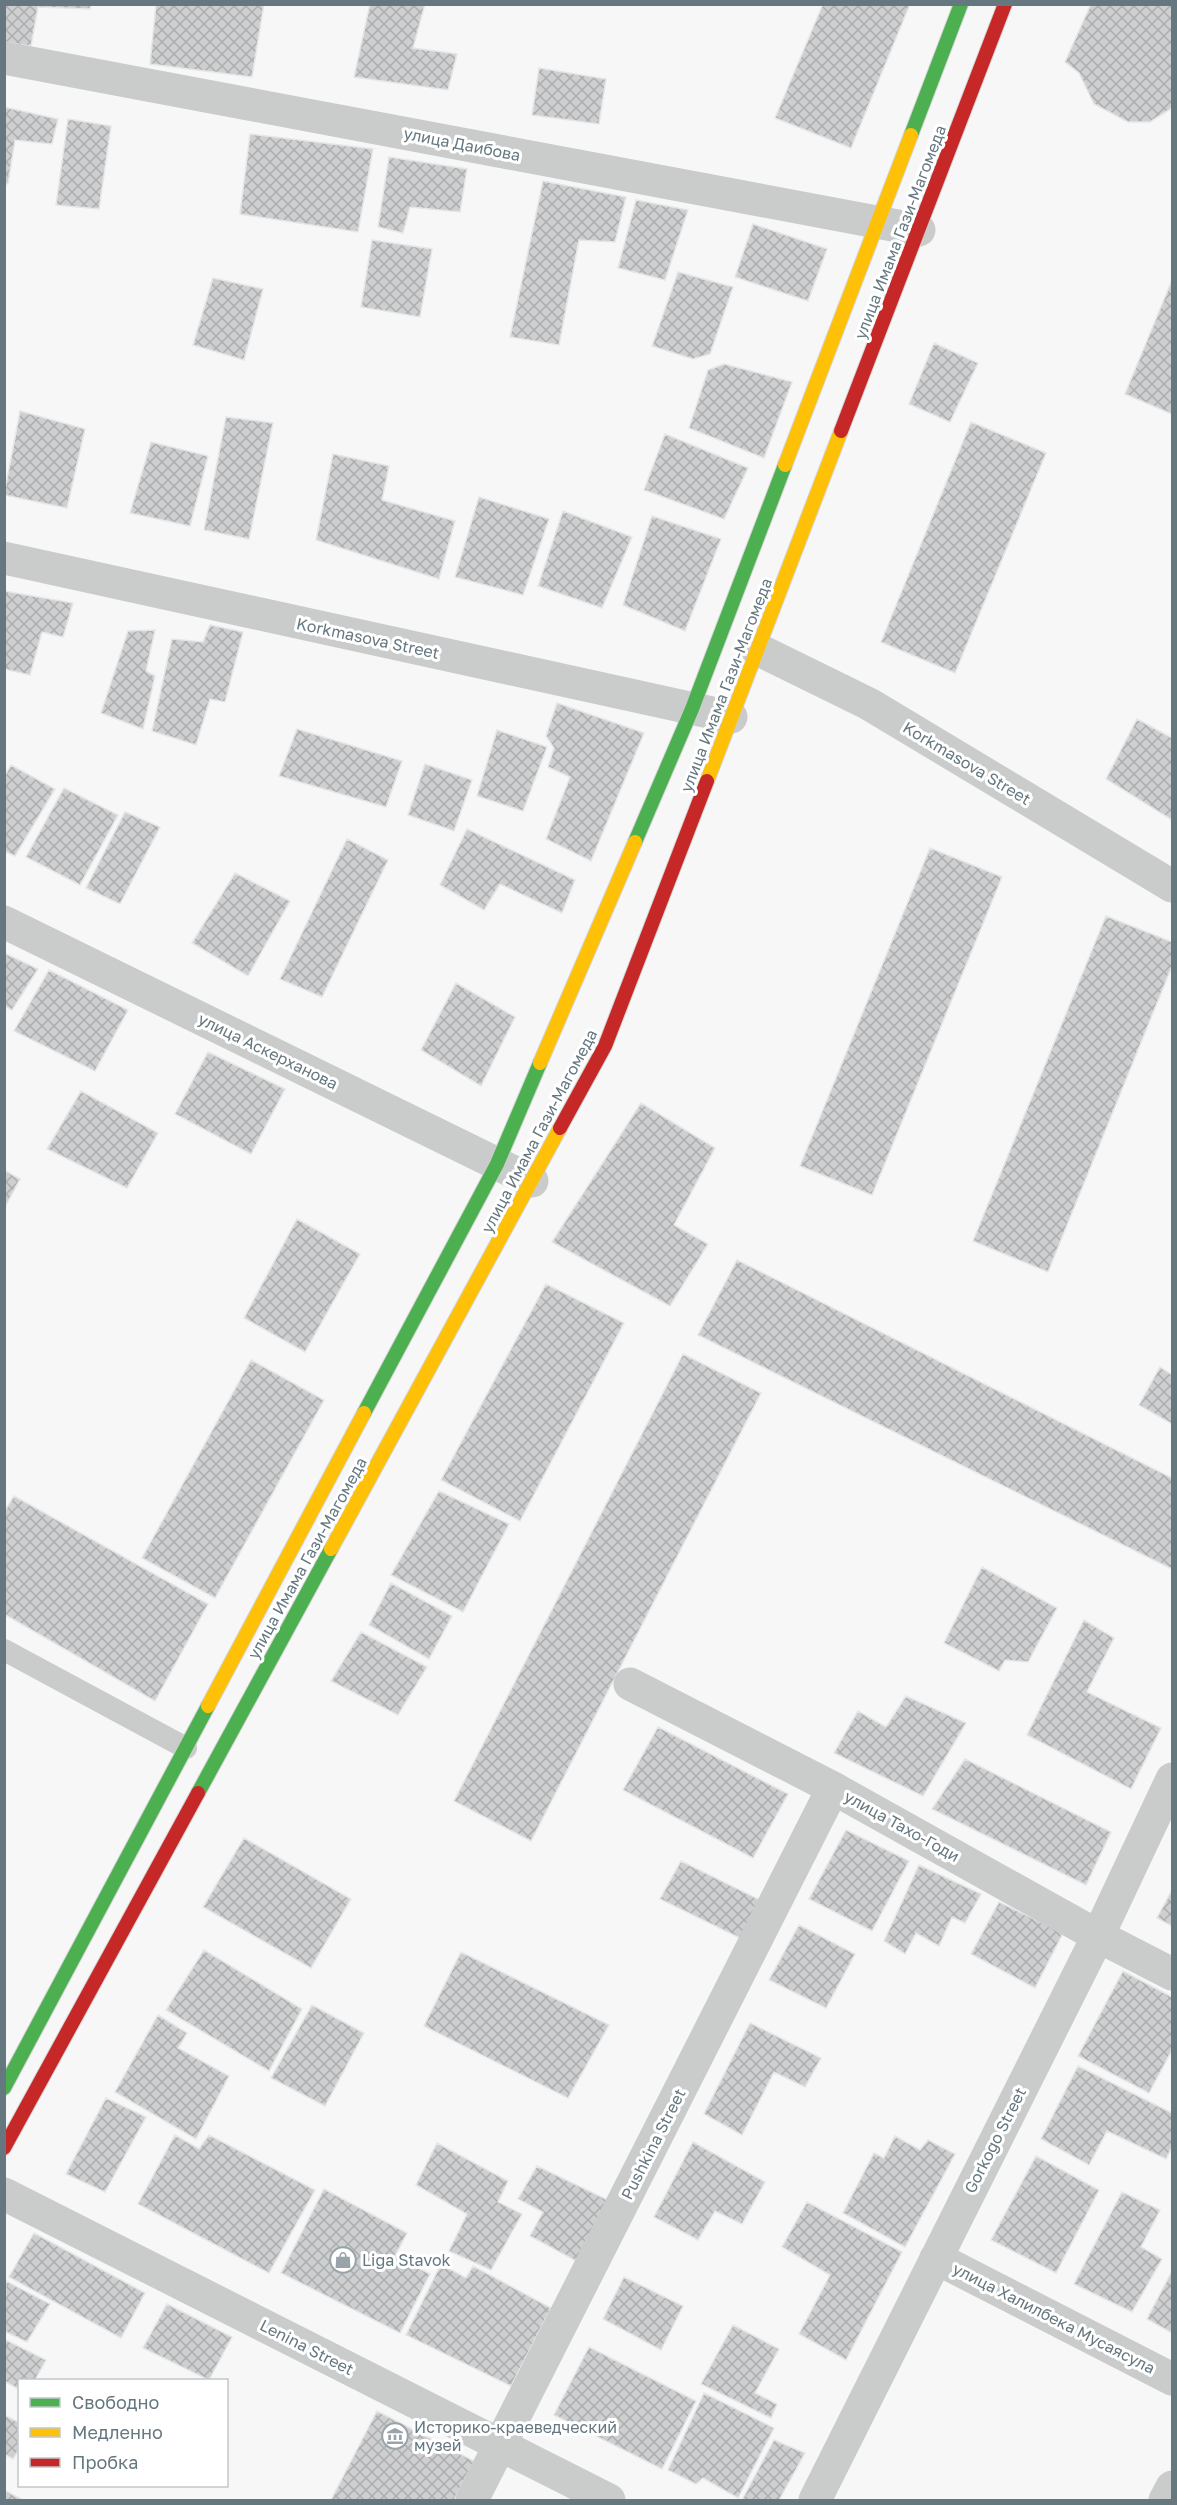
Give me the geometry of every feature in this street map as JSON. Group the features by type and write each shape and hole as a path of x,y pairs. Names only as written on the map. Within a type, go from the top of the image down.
{"main road":[{"path":"4,2088 497,1164 692,709 961,4"},
{"name":"улица Имама Гази-Магомеда","path":"4,2148 605,1046 1005,4"}],"street":[{"name":"улица Даибова","path":"4,58 919,230"},
{"name":"Korkmasova Street","path":"4,558 731,717"},
{"name":"Korkmasova Street","path":"758,649 869,704 1173,886"},
{"name":"улица Аскерханова","path":"4,922 532,1181"},
{"name":"улица Тахо-Годи","path":"630,1683 833,1788 1098,1936 1173,1974"},
{"name":"Gorkogo Street","path":"814,2500 1098,1936 1173,1779"},
{"name":"Pushkina Street","path":"472,2500 833,1788"},
{"name":"Lenina Street","path":"4,2194 609,2500"},
{"name":"улица Халилбека Мусаясула","path":"936,2258 1173,2379"},
{"path":"1166,2500 1173,2487"}],"lane":[{"path":"4,1650 186,1748"}],"building":[{"path":"4,4 91,4 90,9 38,7 31,46 4,42"},
{"path":"156,4 264,4 252,77 150,64"},
{"path":"370,4 425,4 413,48 457,54 448,90 354,77"},
{"path":"823,4 910,4 851,148 775,118"},
{"path":"1091,4 1172,4 1172,108 1150,122 1128,122 1094,104 1079,73 1065,62"},
{"path":"539,68 606,79 599,124 532,115"},
{"path":"4,107 58,119 52,144 15,140 8,184 4,183"},
{"path":"68,119 111,126 99,209 56,205"},
{"path":"250,134 373,149 358,232 240,214"},
{"path":"389,157 467,169 460,212 410,207 403,233 378,227"},
{"path":"543,181 626,197 615,242 579,240 559,345 510,337"},
{"path":"636,200 688,210 665,280 618,268"},
{"path":"753,224 827,249 808,301 735,277"},
{"path":"372,240 432,249 420,317 361,307"},
{"path":"678,272 733,287 710,354 693,359 652,346"},
{"path":"213,278 263,289 244,360 193,345"},
{"path":"1172,280 1172,414 1125,394"},
{"path":"934,343 978,363 950,422 909,404"},
{"path":"724,364 792,382 764,458 689,428 708,370"},
{"path":"20,411 85,429 67,508 4,495"},
{"path":"226,417 273,423 249,539 204,530"},
{"path":"971,422 1046,453 955,673 881,642"},
{"path":"665,434 748,468 724,519 644,490"},
{"path":"151,442 208,456 190,526 130,513"},
{"path":"333,454 389,466 382,500 455,521 439,579 316,540"},
{"path":"479,497 549,519 523,595 455,577"},
{"path":"563,511 632,537 602,608 538,586"},
{"path":"652,516 721,539 685,631 623,605"},
{"path":"4,591 73,603 63,637 42,632 30,675 4,669"},
{"path":"210,625 243,632 225,702 210,699 196,745 152,731 172,639 203,642"},
{"path":"155,630 146,671 155,676 143,729 101,713 128,631"},
{"path":"557,703 644,733 591,861 546,839 570,777 548,767 554,748 546,736"},
{"path":"1137,719 1172,738 1172,820 1106,779"},
{"path":"297,729 402,761 386,807 279,776"},
{"path":"497,730 547,747 523,811 477,796"},
{"path":"425,764 472,780 454,831 408,815"},
{"path":"11,765 55,789 15,856 4,851 4,777"},
{"path":"64,788 118,815 80,885 26,857"},
{"path":"125,812 160,827 120,904 86,888"},
{"path":"467,829 575,880 562,913 500,884 484,910 440,885"},
{"path":"347,839 388,860 322,997 280,979"},
{"path":"930,848 1002,877 872,1195 800,1166"},
{"path":"235,873 290,901 248,976 192,943"},
{"path":"1106,916 1172,942 1172,966 1048,1272 973,1241"},
{"path":"4,953 38,969 12,1010 4,1006"},
{"path":"49,970 128,1010 95,1071 14,1031"},
{"path":"456,983 515,1017 481,1086 421,1050"},
{"path":"208,1052 285,1089 251,1154 175,1114"},
{"path":"81,1091 158,1133 127,1188 47,1149"},
{"path":"641,1103 715,1148 674,1225 708,1244 670,1306 552,1242"},
{"path":"4,1170 20,1179 4,1209"},
{"path":"297,1219 360,1254 305,1352 244,1318"},
{"path":"737,1260 1172,1478 1172,1569 698,1335"},
{"path":"546,1284 624,1323 520,1521 441,1480"},
{"path":"683,1354 761,1393 531,1841 454,1801"},
{"path":"251,1360 324,1400 215,1598 142,1558"},
{"path":"1160,1367 1172,1375 1172,1424 1139,1405"},
{"path":"439,1491 509,1524 463,1612 391,1575"},
{"path":"14,1496 208,1604 155,1701 4,1614 4,1512"},
{"path":"982,1567 1057,1608 1028,1662 1005,1660 999,1671 944,1643"},
{"path":"391,1583 452,1616 429,1659 369,1625"},
{"path":"1084,1620 1114,1638 1087,1692 1161,1728 1131,1789 1027,1735"},
{"path":"361,1632 427,1667 398,1715 331,1681"},
{"path":"906,1696 966,1723 923,1796 834,1753 858,1711 886,1727"},
{"path":"658,1727 788,1794 753,1858 623,1790"},
{"path":"965,1759 1111,1832 1086,1885 932,1809"},
{"path":"846,1830 909,1861 872,1931 809,1899"},
{"path":"244,1838 351,1899 311,1968 203,1907"},
{"path":"681,1861 766,1903 746,1941 660,1899"},
{"path":"919,1865 981,1894 965,1923 952,1917 939,1946 916,1933 905,1954 884,1941"},
{"path":"1172,1890 1172,1926 1157,1918"},
{"path":"999,1902 1063,1933 1035,1988 971,1954"},
{"path":"799,1925 855,1954 826,2008 769,1980"},
{"path":"204,1950 302,2009 269,2071 166,2010"},
{"path":"461,1952 609,2025 568,2098 424,2026"},
{"path":"1123,1971 1172,1997 1172,2050 1149,2093 1078,2056"},
{"path":"312,2005 364,2033 325,2106 271,2078"},
{"path":"158,2015 187,2033 178,2048 229,2076 196,2139 115,2092"},
{"path":"750,2023 821,2058 805,2087 774,2072 742,2135 704,2114"},
{"path":"1078,2066 1172,2113 1172,2147 1166,2159 1107,2131 1089,2165 1041,2139"},
{"path":"106,2098 146,2117 105,2192 66,2174"},
{"path":"175,2135 199,2149 209,2135 315,2190 269,2273 138,2204"},
{"path":"895,2136 920,2150 928,2140 955,2154 905,2247 843,2213 874,2153 884,2158"},
{"path":"693,2142 765,2182 742,2224 715,2211 698,2240 654,2217"},
{"path":"437,2143 508,2181 498,2202 522,2214 491,2270 449,2251 467,2214 416,2185"},
{"path":"1036,2156 1099,2190 1056,2273 991,2240"},
{"path":"537,2166 610,2201 578,2262 530,2236 543,2212 518,2199"},
{"path":"324,2189 407,2233 395,2256 430,2274 400,2333 281,2273"},
{"path":"1122,2192 1160,2210 1141,2247 1162,2259 1132,2312 1074,2284"},
{"path":"807,2202 902,2252 846,2360 799,2334 830,2275 782,2247"},
{"path":"34,2233 145,2293 121,2338 9,2277"},
{"path":"441,2264 466,2278 473,2266 551,2308 511,2386 406,2335"},
{"path":"1172,2271 1172,2333 1147,2319"},
{"path":"624,2277 683,2306 661,2350 603,2319"},
{"path":"6,2281 50,2304 27,2342 4,2331"},
{"path":"167,2304 232,2337 210,2379 143,2348"},
{"path":"733,2325 779,2349 755,2393 777,2404 771,2418 701,2384"},
{"path":"4,2339 46,2360 36,2379 18,2379 18,2389 4,2381"},
{"path":"589,2347 696,2401 662,2469 554,2415"},
{"path":"704,2393 774,2428 738,2498 703,2478 696,2484 668,2470"},
{"name":"Историко-краеведческий музей","path":"377,2411 474,2461 454,2500 331,2500"},
{"path":"4,2415 18,2422 18,2451 13,2459 4,2454"},
{"path":"774,2440 805,2453 779,2500 742,2500"},
{"path":"4,2490 23,2500 4,2500"}],"traffic: fast":[{"path":"911,135 961,4"},
{"path":"635,842 692,709 785,465"},
{"path":"364,1413 497,1164 540,1063"},
{"path":"198,1793 331,1549"},
{"path":"4,2088 208,1706"}],"traffic: slow":[{"path":"785,465 911,135"},
{"path":"707,781 841,431"},
{"path":"540,1063 635,842"},
{"path":"331,1549 560,1128"},
{"path":"208,1706 364,1413"}],"traffic: jam":[{"path":"841,431 1005,4"},
{"path":"560,1128 605,1046 707,781"},
{"path":"4,2148 198,1793"}],"place":[{"name":"Liga Stavok","path":"343,2260"},
{"name":"Историко-краеведческий музей","path":"395,2436"}]}
